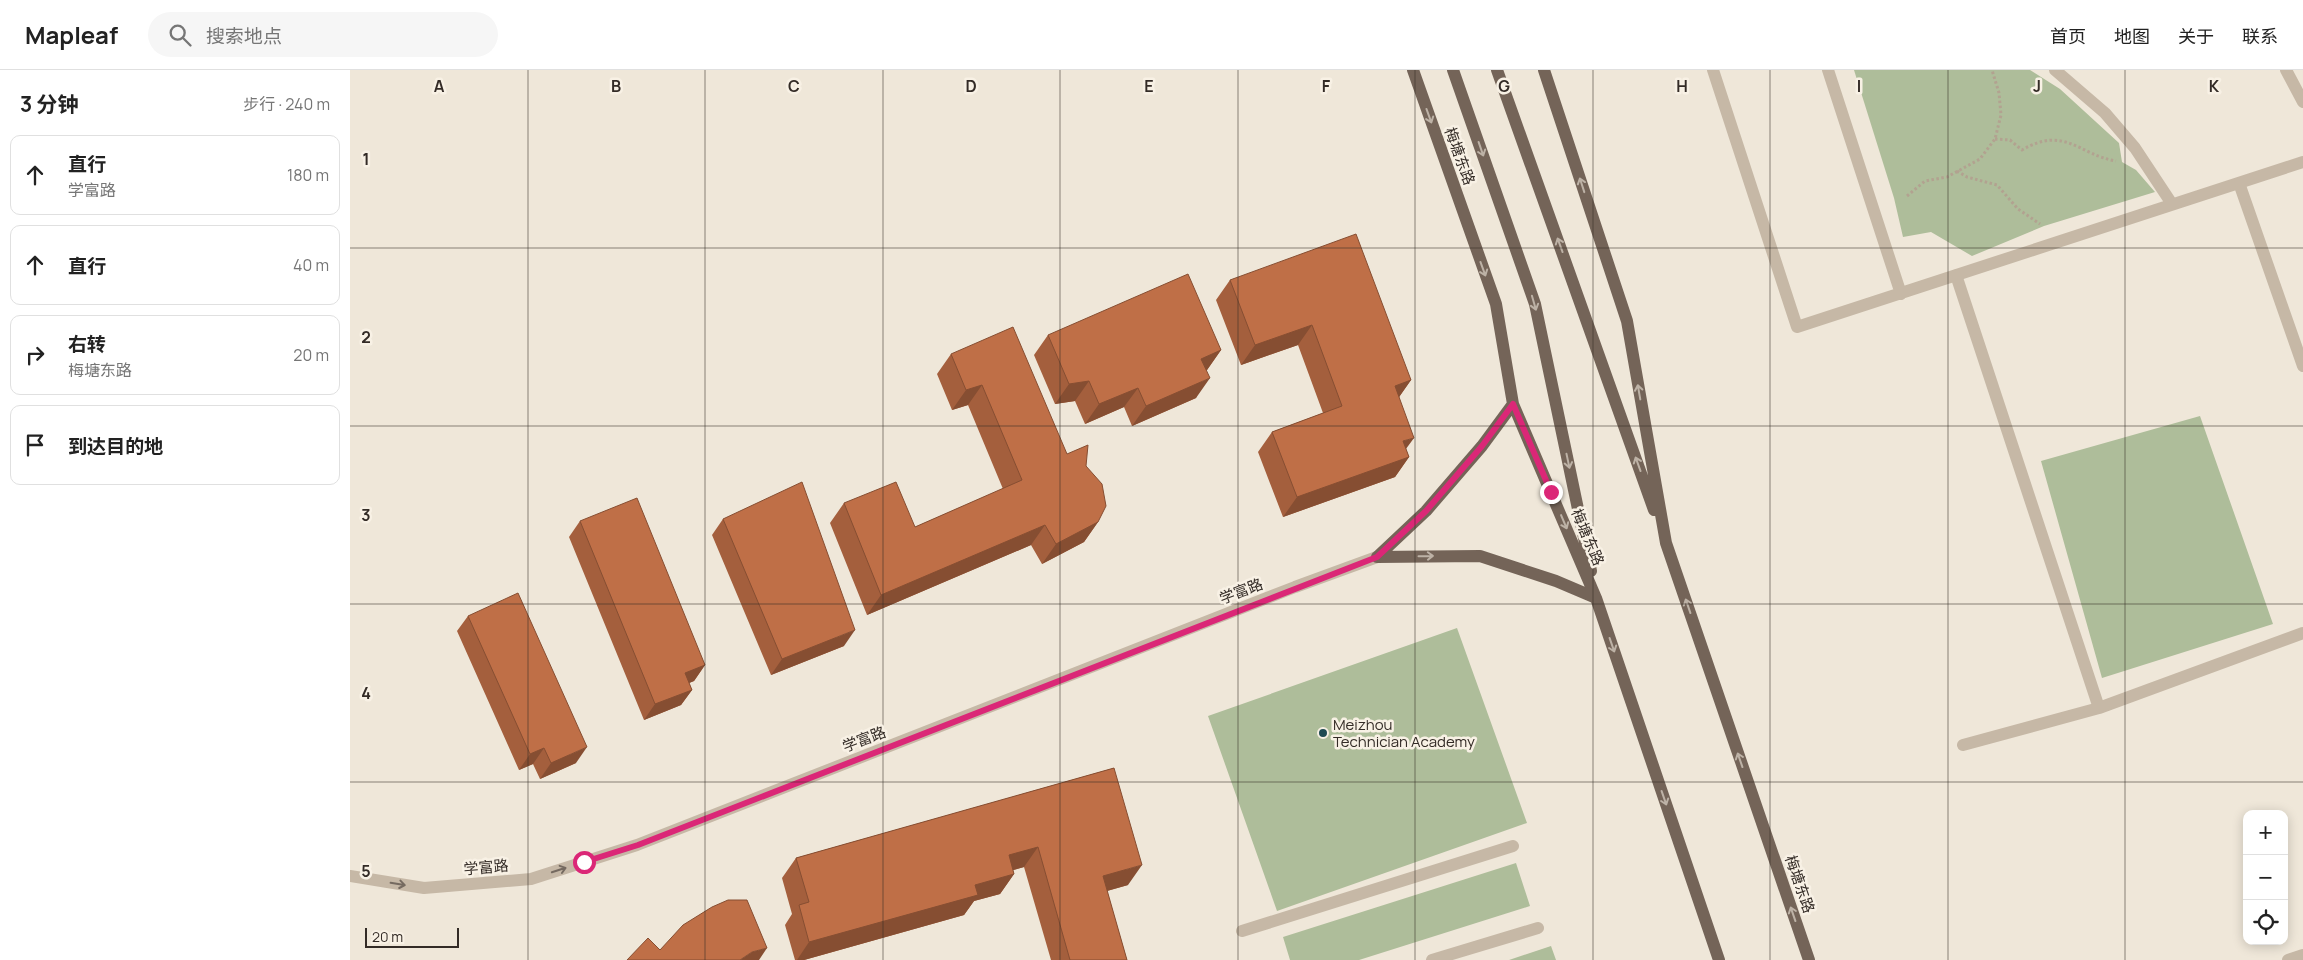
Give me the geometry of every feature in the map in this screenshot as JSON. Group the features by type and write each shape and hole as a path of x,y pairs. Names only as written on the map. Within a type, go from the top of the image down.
{"main road":[{"name":"梅塘东路","path":"1412,70 1496,304 1513,404 1596,598 1719,960"},
{"path":"1453,70 1535,304 1596,598"},
{"path":"1498,70 1666,543"},
{"name":"梅塘东路","path":"1544,70 1627,321 1666,543 1809,960"},
{"path":"1377,557 1426,511 1482,446 1513,404"},
{"path":"1377,557 1480,556 1556,580 1596,598"}],"street":[{"path":"1713,70 1797,327 2303,162"},
{"path":"1828,70 1902,294"},
{"path":"2055,70 2105,113 2135,148 2172,204"},
{"path":"2286,70 2303,102"},
{"path":"2238,183 2303,366"},
{"path":"1956,275 2099,708"},
{"name":"学富路","path":"350,876 424,888 531,879 638,845 1377,557"},
{"path":"1963,745 2099,708 2303,633"},
{"path":"1242,931 1513,846"},
{"path":"1432,960 1538,928"},
{"path":"2288,960 2303,955"}],"path":[{"path":"1907,196 1925,182 1947,177 1980,159 1995,139 2001,115 2000,93 1992,70"},
{"path":"1995,139 2010,140 2022,150 2036,142 2063,140 2082,147 2101,158 2122,162"},
{"path":"1956,171 1968,177 1997,185 2018,209 2044,226"}],"green space":[{"path":"1854,70 2030,70 2060,89 2119,143 2122,162 2136,170 2155,192 2044,226 1972,256 1931,232 1903,237 1894,198"},
{"path":"2200,416 2273,624 2102,678 2041,461"},
{"path":"1457,628 1527,823 1277,911 1208,716"},
{"path":"1516,863 1530,906 1359,960 1290,960 1283,937"},
{"path":"1551,946 1556,960 1509,960"}],"building":[{"path":"1356,234 1411,380 1395,386 1414,438 1403,441 1409,457 1297,497 1272,432 1342,406 1312,325 1255,345 1230,280"},
{"path":"1188,274 1221,350 1201,359 1210,378 1146,406 1138,388 1099,404 1089,381 1069,384 1048,335"},
{"path":"1013,327 1067,454 1088,445 1086,466 1102,484 1106,506 1098,522 1056,544 1045,525 881,595 844,503 896,482 915,527 1022,480 982,385 966,390 951,354"},
{"path":"802,482 855,630 782,659 723,519"},
{"path":"637,498 705,665 685,673 692,690 655,704 580,521"},
{"path":"518,593 587,747 551,763 544,748 530,754 468,616"},
{"path":"1114,768 1142,865 1103,876 1127,960 1070,960 1038,847 1009,855 1014,874 975,885 978,895 809,942 799,905 809,902 796,858"},
{"path":"728,900 747,900 767,948 752,952 740,960 627,960 648,938 660,950 683,925 712,907"}],"place":[{"name":"Meizhou Technician Academy","path":"1323,733"}],"route":[{"path":"584,862 638,845 1258,601 1377,557 1426,511 1482,446 1513,404 1551,492"}]}
